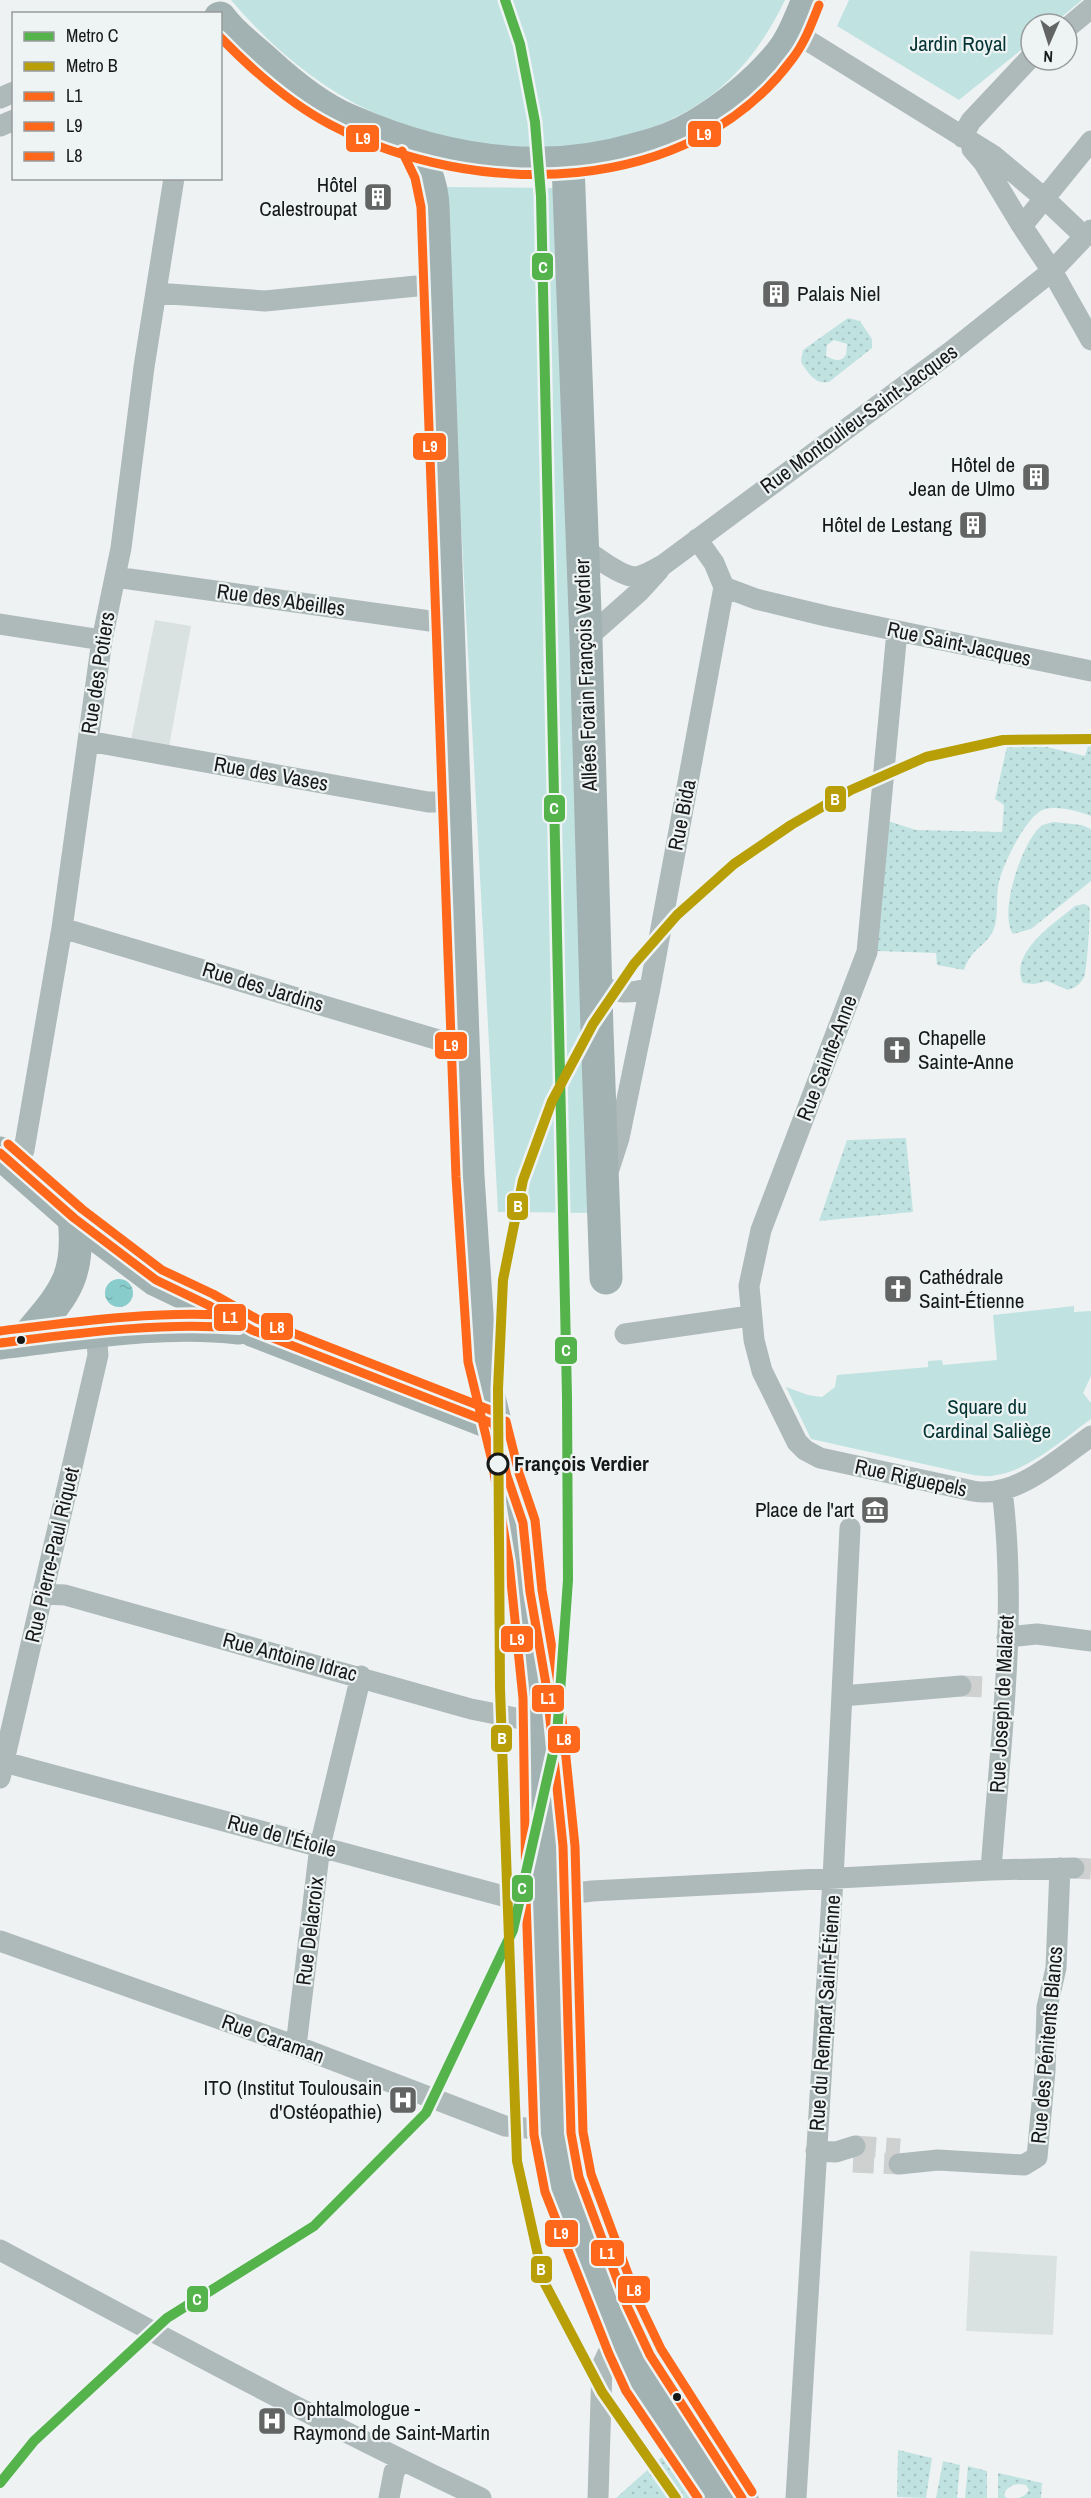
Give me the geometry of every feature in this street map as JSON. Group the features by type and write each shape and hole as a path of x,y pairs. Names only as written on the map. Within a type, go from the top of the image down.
{"main road":[{"path":"222,20 292,86 346,119 413,145 462,158 516,164 568,164 617,155 657,143 695,127 749,86 780,55 794,32 808,0"},
{"path":"413,145 424,167 432,195 437,284 468,1176 480,1360 507,1476 521,1560 571,2133 579,2177 627,2306 650,2355 742,2498"},
{"name":"Allées Forain François Verdier","path":"568,164 606,1278"},
{"path":"7,1159 74,1218 156,1280 208,1305 252,1330 494,1424"},
{"path":"13,1342 63,1294 70,1280 76,1255 74,1218"},
{"path":"13,1342 188,1324 252,1330"},
{"path":"507,1476 523,1523 530,1592 547,1690 563,1846 551,1895 534,2129 615,2338 636,2384 712,2498"}],"street":[{"path":"1079,18 1091,8"},
{"path":"794,32 994,156 1088,233"},
{"path":"962,137 971,121 1019,70"},
{"path":"962,137 984,163 1052,272 1091,340"},
{"path":"1022,226 1091,141"},
{"name":"Rue des Potiers","path":"7,1159 24,1150 62,928 102,640 115,577 174,180"},
{"name":"Rue Montoulieu-Saint-Jacques","path":"581,546 594,557 631,576 645,574 663,565 953,350 1052,272 1088,233"},
{"path":"156,293 265,301 437,284"},
{"path":"697,539 714,563 724,587"},
{"name":"Rue Montoulieu-Saint-Jacques","path":"586,639 639,592 663,565"},
{"name":"Rue des Abeilles","path":"115,577 448,622"},
{"name":"Rue Saint-Jacques","path":"724,587 756,599 826,616 1091,671"},
{"name":"Rue Bida","path":"650,988 724,587"},
{"path":"0,624 102,640"},
{"name":"Rue Sainte-Anne","path":"820,1458 805,1450 797,1442 762,1371 750,1316 749,1286 761,1230 867,952 897,631"},
{"name":"Rue des Vases","path":"88,741 428,802 455,802"},
{"name":"Rue des Jardins","path":"62,928 442,1041 464,1044"},
{"path":"597,984 611,991 624,993 650,988"},
{"name":"Allées Forain François Verdier","path":"603,1186 619,1138 650,988"},
{"path":"625,1334 750,1316"},
{"name":"Rue Pierre-Paul Riquet","path":"1,1766 44,1594 98,1355 96,1332"},
{"name":"Rue Riguepels","path":"820,1458 973,1491 1002,1490 1021,1483 1091,1436"},
{"name":"Rue Joseph de Malaret","path":"991,1870 995,1687 1007,1637 1007,1539 1002,1490"},
{"name":"Rue du Rempart Saint-Étienne","path":"796,2498 840,2153 833,1879 850,1528"},
{"name":"Rue Antoine Idrac","path":"44,1594 65,1595 361,1676 471,1709 536,1722"},
{"path":"1007,1637 1037,1635 1091,1641"},
{"name":"Rue Delacroix","path":"296,2046 320,1846 361,1676"},
{"path":"842,1696 961,1686"},
{"name":"Rue de l'Étoile","path":"1,1766 320,1846 507,1897 991,1870 1067,1868"},
{"name":"Rue des Pénitents Blancs","path":"899,2156 1024,2165 1037,2157 1047,2007 1056,1968 1067,1868"},
{"name":"Rue Caraman","path":"0,1941 296,2046 505,2126 534,2129"},
{"path":"0,2250 402,2460 482,2498"},
{"path":"598,2498 602,2366 615,2338"},
{"path":"389,2498 394,2472 402,2460"}],"shaded area":[{"path":"155,620 191,626 169,747 131,740"},
{"path":"970,2251 1057,2256 1053,2335 966,2331"}],"green space":[{"path":"231,0 785,0 760,43 737,72 702,102 674,118 612,139 546,148 512,148 465,143 391,120 352,102 332,90 278,49"},
{"name":"Jardin Royal","path":"849,0 1082,0 1068,12 1019,12 1019,52 959,100 837,26"},
{"path":"443,187 554,188 593,1213 498,1212"},
{"path":"848,318 860,321 872,339 872,348 829,382 820,382 809,374 801,362 803,350","holes":["834,340 847,344 846,355 841,359 834,360 826,356 827,345"]},
{"path":"1091,736 1091,816 1080,812 1050,808 1038,813 1031,820 1017,841 1001,874 996,921 992,933 970,957 964,970 937,965 936,953 877,951 885,820 916,830 1002,832 1004,805 995,799 1009,738 1085,756"},
{"path":"1054,822 1082,825 1091,829 1091,881 1031,929 1013,934 1008,911 1010,895 1020,862 1033,835 1040,827"},
{"path":"1084,904 1089,906 1089,928 1086,969 1081,982 1068,990 1047,981 1034,984 1023,983 1020,972 1022,961 1036,939 1075,906"},
{"path":"906,1138 913,1212 819,1221 847,1140"},
{"name":"Square du Cardinal Saliège","path":"1074,1306 1074,1312 1091,1311 1091,1376 1083,1393 1091,1403 1091,1419 1034,1460 1009,1472 991,1476 973,1475 811,1439 786,1387 808,1395 822,1397 835,1387 837,1375 928,1367 928,1361 942,1360 943,1365 997,1360 993,1315"},
{"path":"898,2450 932,2458 926,2498 897,2497"},
{"path":"662,2457 690,2498 616,2498"},
{"path":"943,2461 960,2465 957,2498 936,2498"},
{"path":"968,2466 987,2471 987,2498 965,2498"},
{"path":"998,2473 1042,2483 1041,2498 1019,2498 1029,2490 1026,2485 1019,2484 1008,2489 1004,2494 1006,2498 998,2498"}],"water":[{"path":"119,1279 129,1283 133,1293 129,1303 119,1307 109,1303 105,1293 109,1283"}],"tunnel":[{"path":"961,1686 986,1687"},
{"path":"1074,1868 1091,1869"},
{"path":"855,2146 900,2149"},
{"path":"853,2162 899,2164"}],"metro line":[{"name":"C","path":"0,2483 34,2441 167,2318 314,2226 426,2113 513,1930 557,1735 568,1580 567,1397 541,196 535,122 520,44 505,0"},
{"name":"B","path":"676,2498 602,2392 544,2282 517,2161 500,1689 498,1389 503,1280 523,1180 552,1101 593,1024 634,964 677,915 734,864 791,825 851,790 926,757 1003,740 1091,739"}],"transit line":[{"name":"L9","path":"222,39 258,74 286,97 316,117 388,149 449,166 513,174 577,172 639,161 697,138 749,104 793,58 805,39 819,5"},
{"name":"L9","path":"402,151 415,178 421,207 456,1177 468,1362 492,1461 509,1562 523,1698 526,1898 534,2135 545,2192 609,2354 626,2391 698,2498"},
{"name":"L8","path":"8,1144 82,1209 162,1270 213,1294 257,1319 498,1413"},
{"name":"L1","path":"0,1153 74,1218 156,1280 208,1305 252,1330 494,1424"},
{"name":"L8","path":"0,1331 150,1315 240,1316"},
{"name":"L1","path":"0,1343 149,1327 239,1328"},
{"name":"L8","path":"506,1421 519,1473 535,1520 542,1590 559,1689 575,1846 583,2132 591,2174 638,2301 661,2349 752,2492"},
{"name":"L1","path":"494,1424 507,1476 523,1523 530,1592 547,1690 563,1846 571,2133 579,2177 627,2306 650,2355 742,2498"}],"place":[{"name":"Hôtel Calestroupat","path":"378,197"},
{"name":"Palais Niel","path":"776,294"},
{"name":"Hôtel de Jean de Ulmo","path":"1036,477"},
{"name":"Hôtel de Lestang","path":"973,525"},
{"name":"Chapelle Sainte-Anne","path":"897,1050"},
{"name":"Cathédrale Saint-Étienne","path":"898,1289"},
{"name":"François Verdier","path":"498,1464"},
{"name":"Place de l'art","path":"875,1510"},
{"name":"ITO (Institut Toulousain d'Ostéopathie)","path":"403,2100"},
{"name":"Ophtalmologue - Raymond de Saint-Martin","path":"272,2421"}]}
